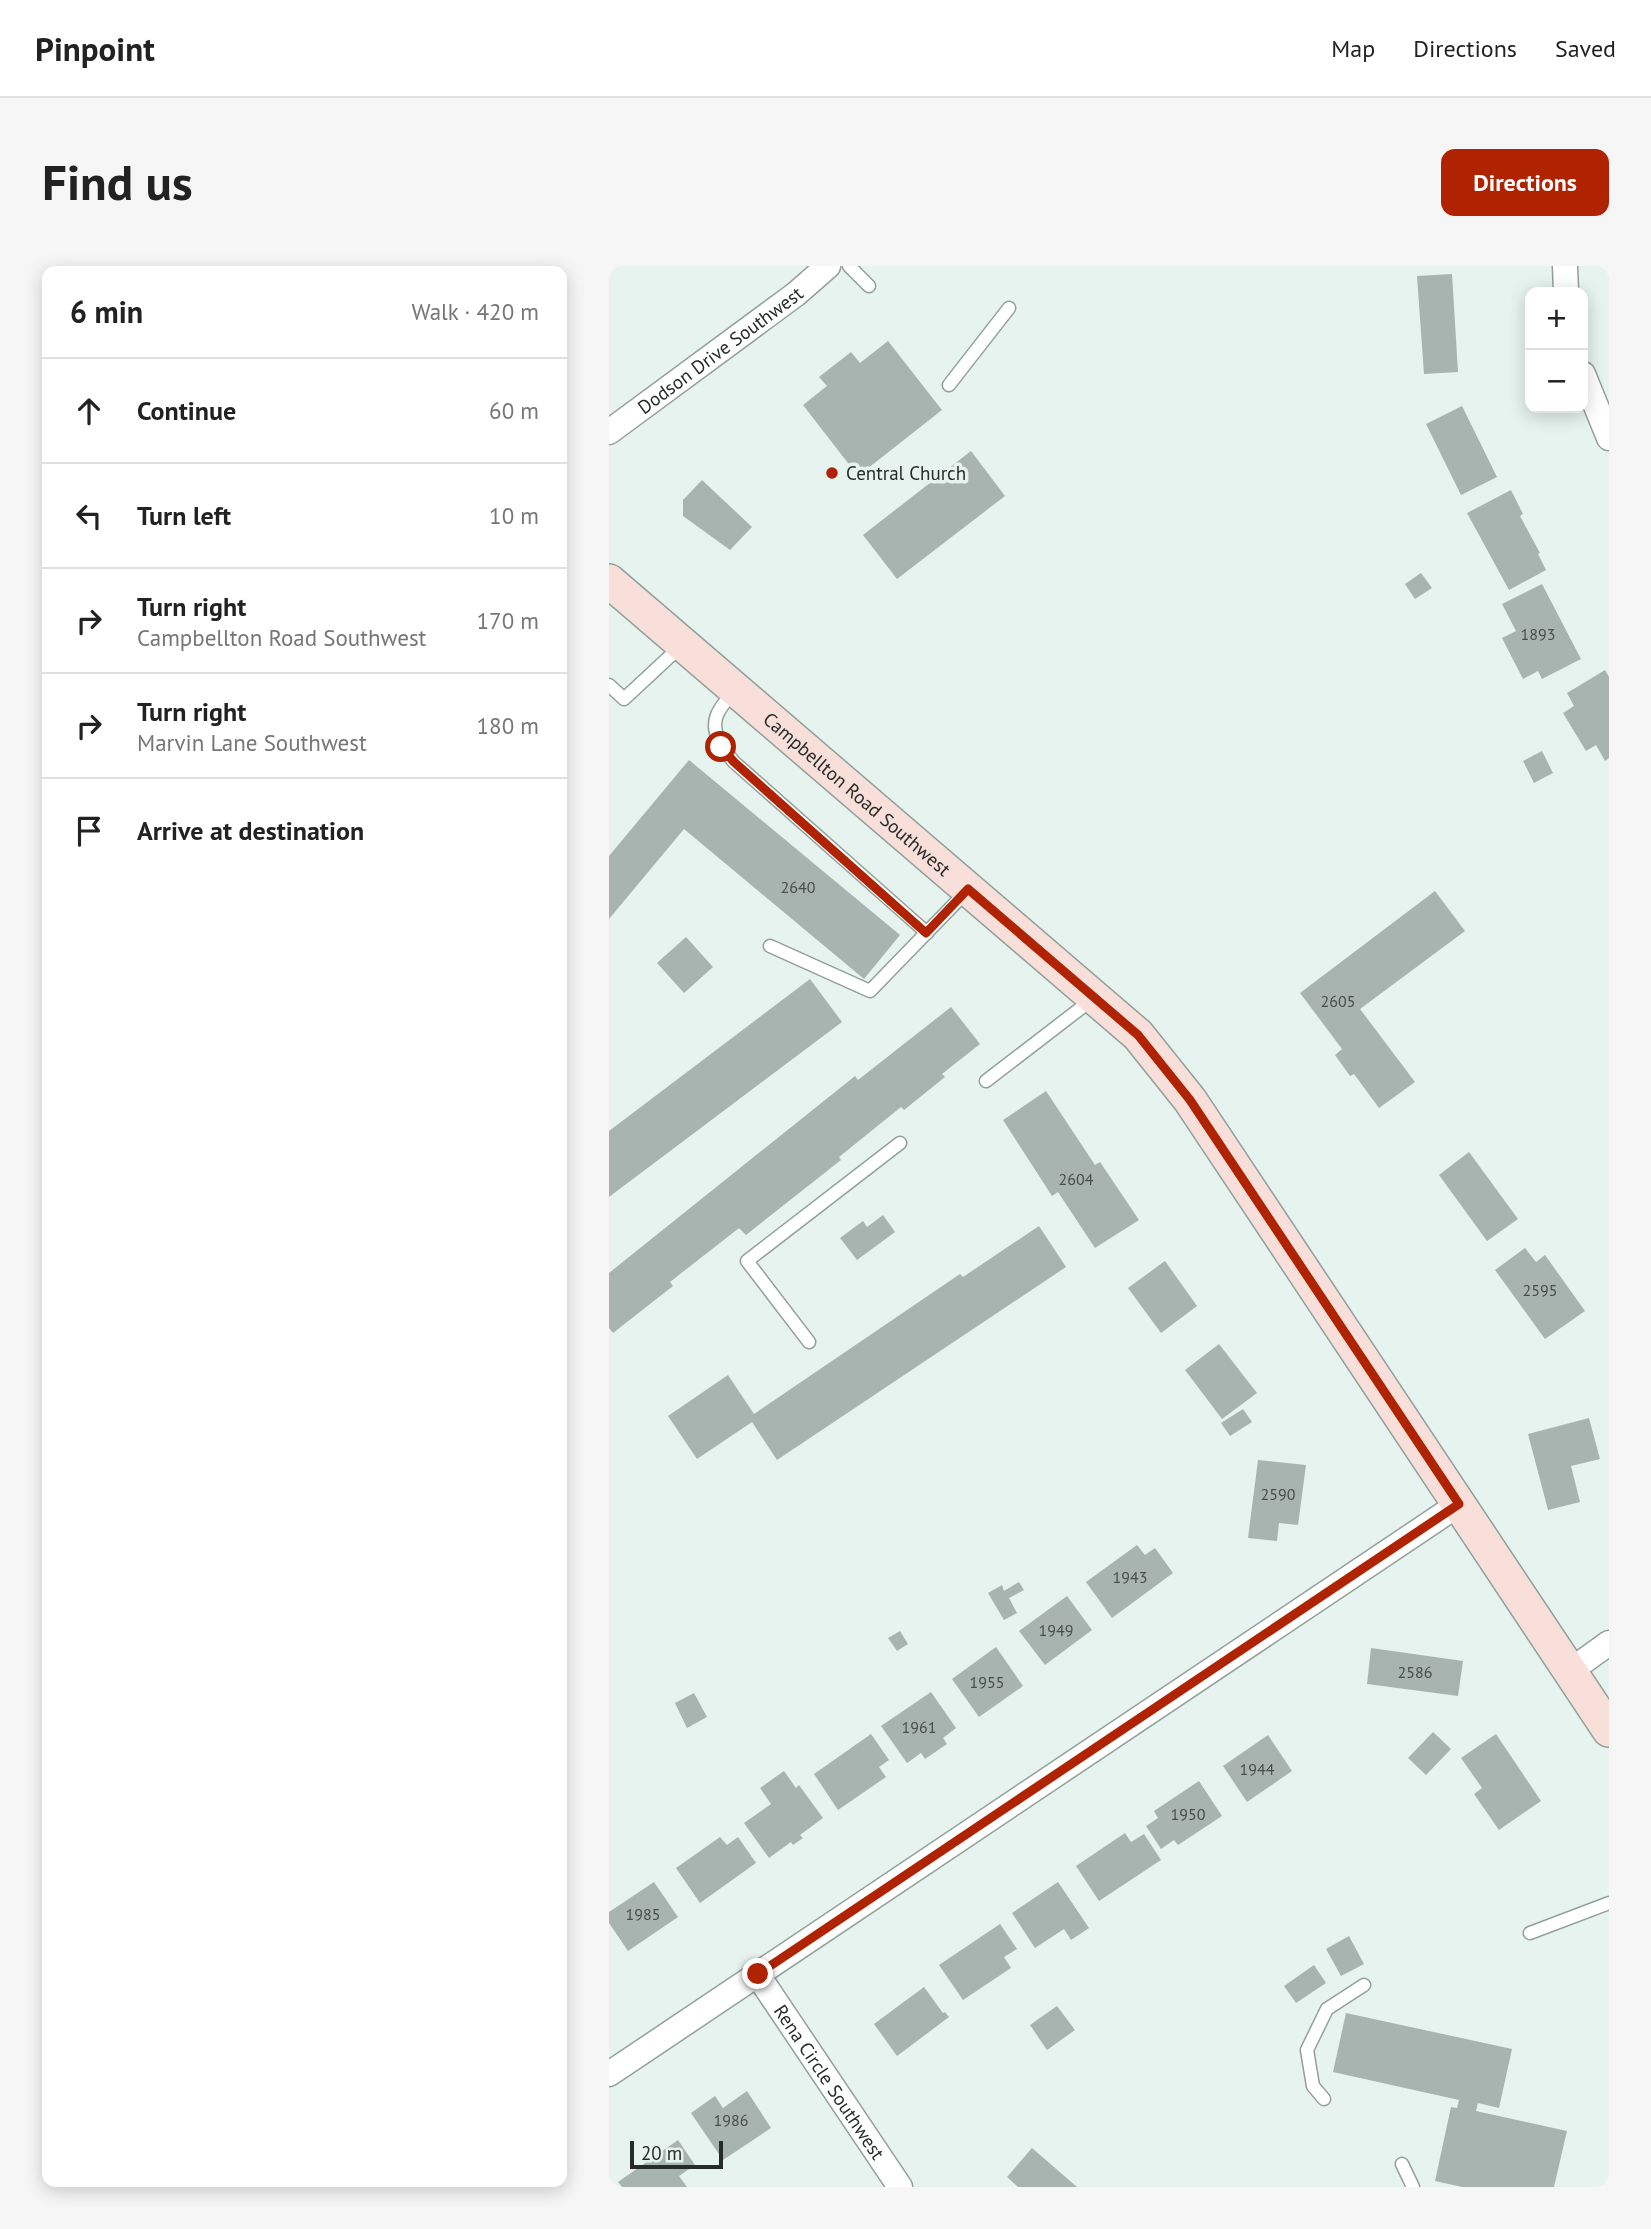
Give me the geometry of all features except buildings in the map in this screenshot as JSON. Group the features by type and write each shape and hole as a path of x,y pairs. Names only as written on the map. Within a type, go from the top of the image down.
{"main road":[{"name":"Campbellton Road Southwest","path":"609,581 1138,1035 1190,1100 1609,1730"}],"street":[{"name":"Dodson Drive Southwest","path":"609,432 796,294 828,266"},
{"path":"1565,266 1566,287"},
{"path":"1588,386 1609,438"},
{"path":"609,2074 1459,1504"},
{"path":"1570,1671 1609,1643"},
{"name":"Rena Circle Southwest","path":"758,1974 900,2187"}],"lane":[{"path":"849,266 869,286"},
{"path":"949,385 1009,309"},
{"path":"609,685 624,699 683,644"},
{"path":"735,689 716,716 716,733 721,747 734,762 926,933"},
{"path":"770,946 870,991 968,889"},
{"path":"986,1081 1094,997"},
{"path":"809,1342 747,1261 900,1143"},
{"path":"1530,1933 1609,1903"},
{"path":"1324,2099 1313,2086 1307,2050 1327,2009 1364,1985"},
{"path":"1402,2164 1413,2187"}],"place":[{"name":"Central Church","path":"832,473"}],"route":[{"path":"721,747 734,762 926,933 968,889 1138,1035 1190,1100 1459,1504 758,1974"}]}
